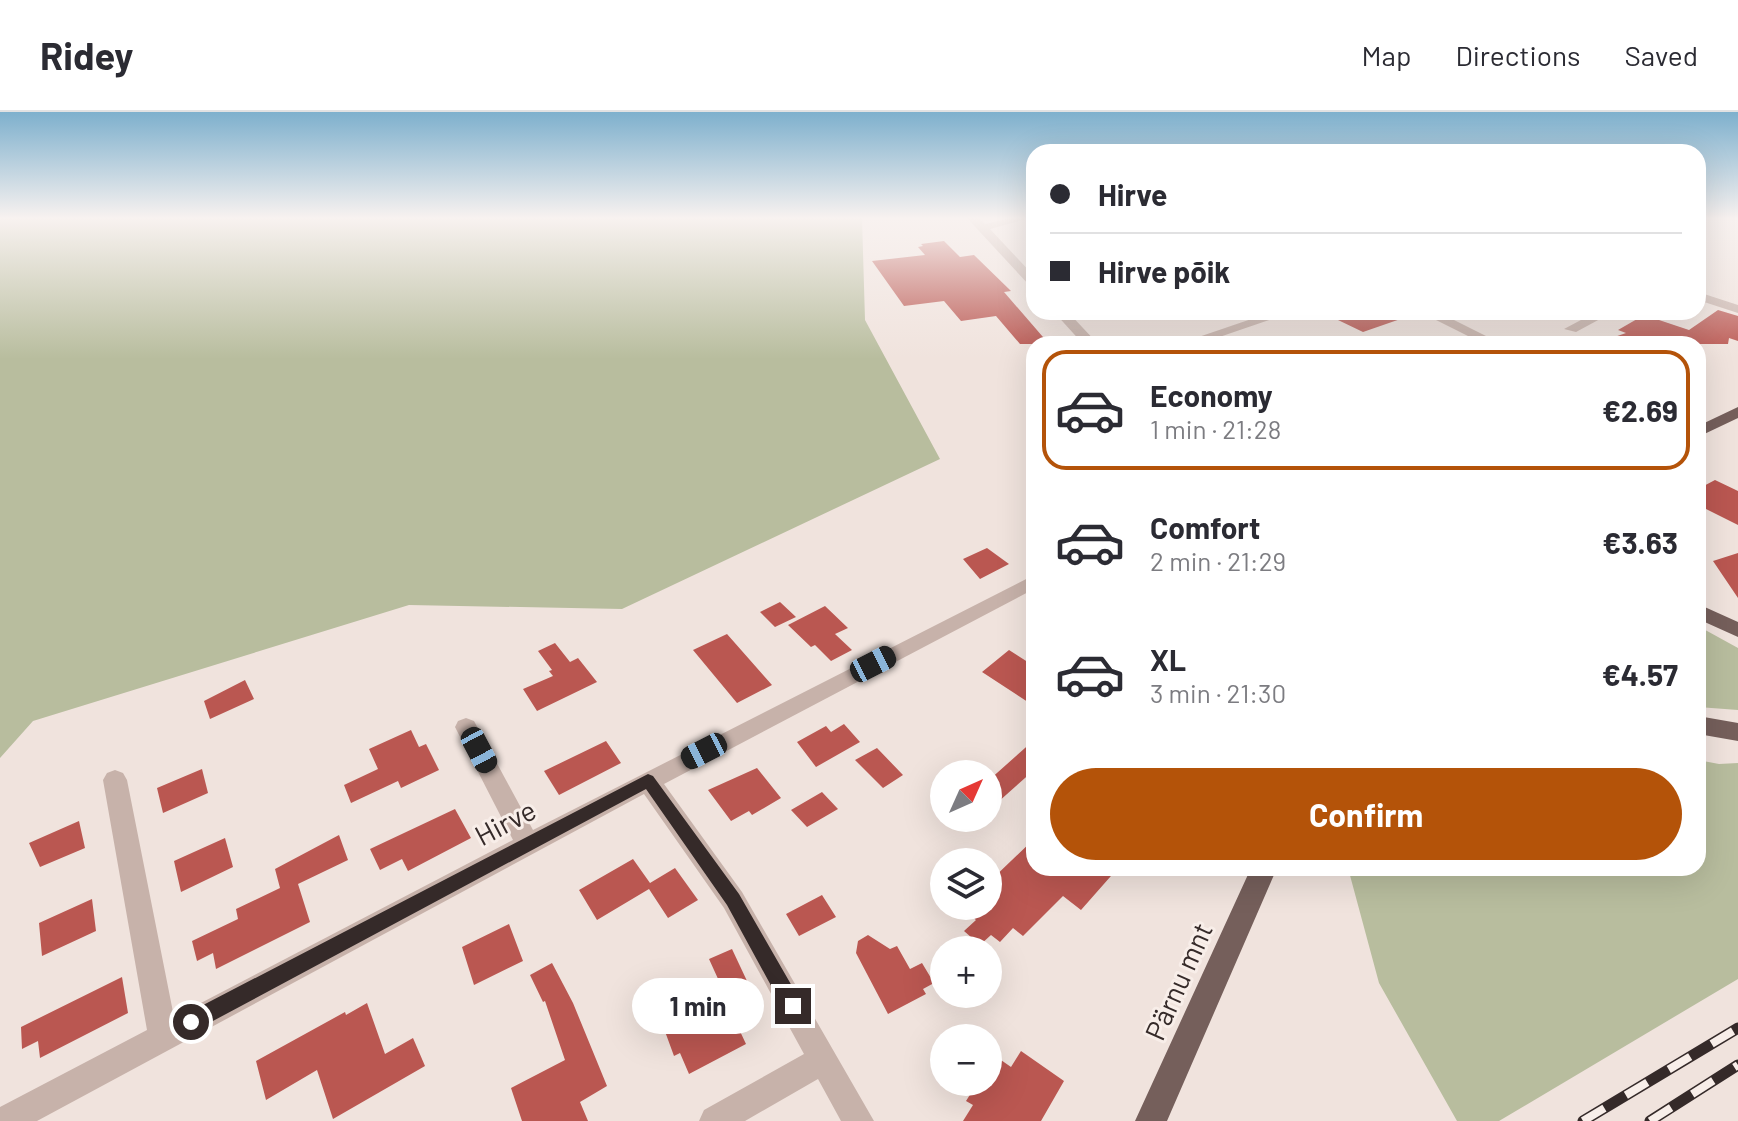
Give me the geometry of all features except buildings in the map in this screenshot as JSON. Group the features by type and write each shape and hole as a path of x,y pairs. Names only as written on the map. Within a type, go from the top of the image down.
{"main road":[{"path":"1706,428 1738,412"},
{"path":"1706,613 1728,622 1738,630"},
{"path":"1706,726 1738,732"},
{"name":"Pärnu mnt","path":"1151,1121 1260,876"}],"street":[{"path":"1706,299 1738,309"},
{"path":"1068,320 1084,336"},
{"path":"1210,336 1260,320"},
{"path":"1444,320 1478,336"},
{"path":"1571,329 1590,320"},
{"name":"Hirve","path":"5,1121 1026,585"},
{"path":"466,727 528,844"},
{"path":"115,780 163,1037"},
{"path":"648,781 733,900 858,1121"},
{"path":"715,1121 823,1060"}],"green space":[{"path":"0,265 863,265 865,320 940,459 622,609 409,605 33,721 0,758"},
{"path":"1706,630 1738,648 1738,710 1706,708"},
{"path":"1706,762 1738,763 1738,979 1499,1121 1457,1121 1379,983 1350,876 1706,876"}],"railway":[{"path":"1583,1121 1738,1028"},
{"path":"1650,1121 1738,1065"}],"route":[{"path":"191,1022 648,781 733,900 793,1006"}]}
